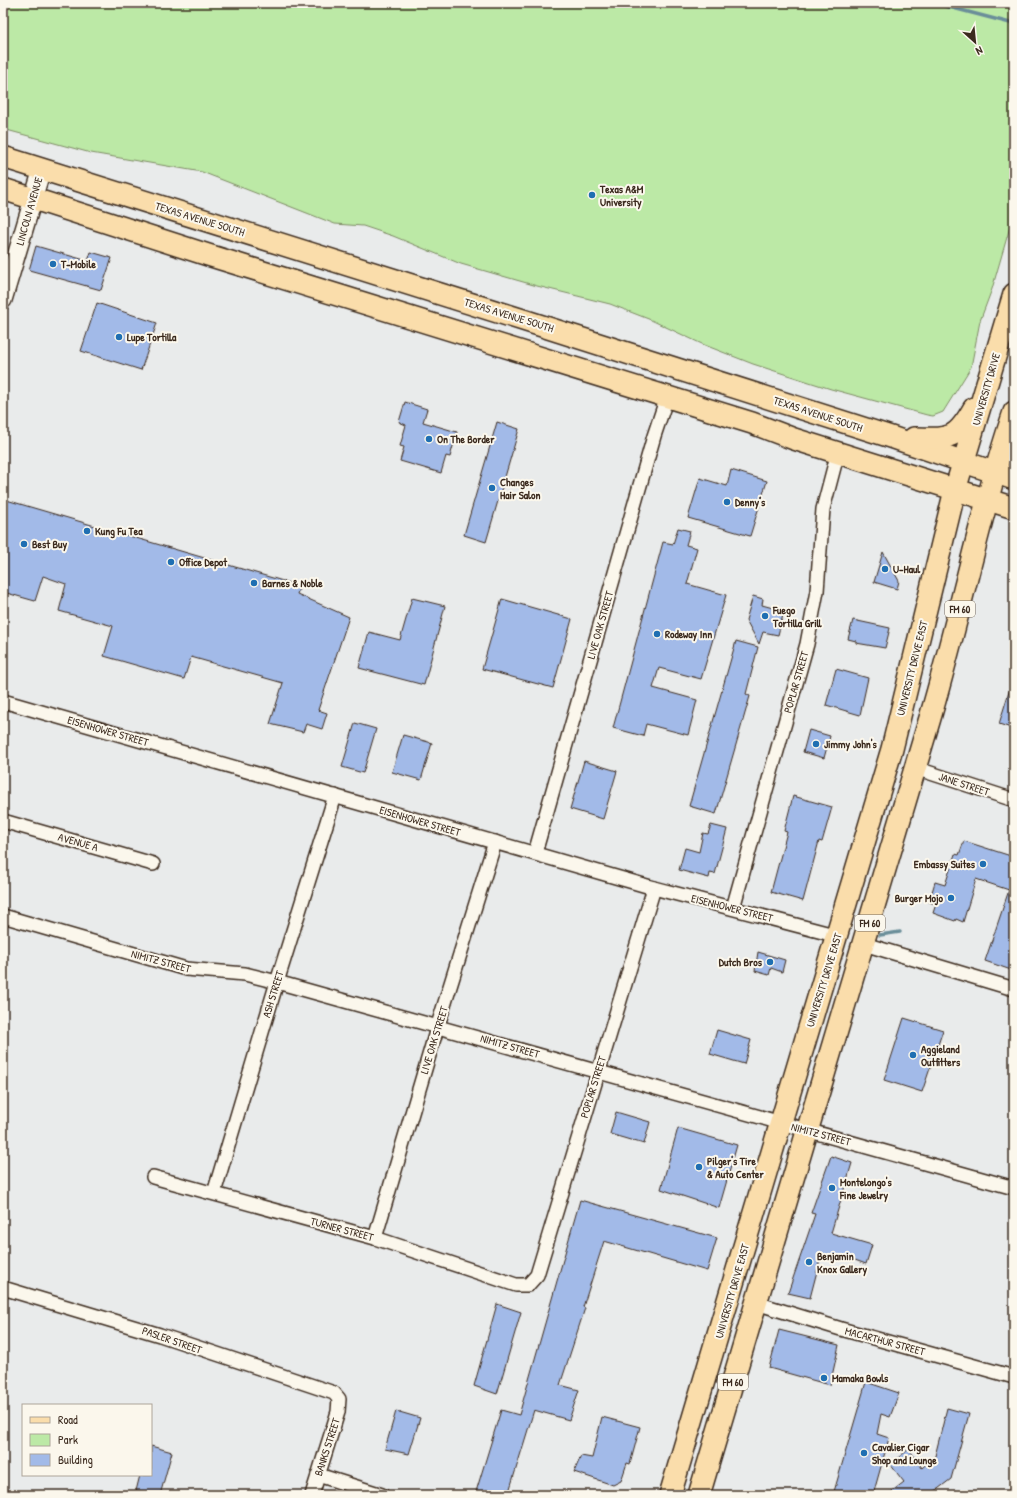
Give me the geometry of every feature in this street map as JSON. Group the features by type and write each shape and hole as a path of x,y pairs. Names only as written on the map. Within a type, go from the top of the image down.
{"main road":[{"name":"TEXAS AVENUE SOUTH","path":"3,157 891,437 1014,479"},
{"path":"3,189 374,307 667,396 1014,508"},
{"path":"374,307 384,276"},
{"name":"UNIVERSITY DRIVE","path":"964,462 1014,294"},
{"path":"891,437 935,440 942,439 956,433 964,425 988,385"},
{"name":"FM 60","path":"700,1494 864,944 945,665 994,473 1014,412"},
{"name":"UNIVERSITY DRIVE EAST","path":"670,1495 838,936 892,749 955,490 964,462"},
{"path":"723,1319 733,1339 726,1373 729,1378 734,1380"},
{"path":"693,1417 704,1424 705,1430 696,1465 700,1494"}],"street":[{"name":"LINCOLN AVENUE","path":"3,300 42,169"},
{"name":"LIVE OAK STREET","path":"535,853 654,436 667,396"},
{"name":"POPLAR STREET","path":"733,908 807,644 817,591 823,509 838,452"},
{"name":"EISENHOWER STREET","path":"3,701 654,888 838,936"},
{"name":"JANE STREET","path":"915,768 1014,800"},
{"name":"ASH STREET","path":"214,1193 277,982 335,796"},
{"name":"AVENUE A","path":"3,821 154,864"},
{"name":"LIVE OAK STREET","path":"375,1238 438,1025 495,842"},
{"name":"POPLAR STREET","path":"528,1285 537,1275 597,1071 654,888"},
{"name":"NIMITZ STREET","path":"3,916 186,969 245,974 438,1025 1014,1188"},
{"path":"864,944 1014,989"},
{"name":"TURNER STREET","path":"153,1177 375,1238 516,1285 528,1285"},
{"name":"PASLER STREET","path":"3,1288 160,1335 327,1390 339,1399"},
{"name":"MACARTHUR STREET","path":"756,1303 840,1330 1014,1377"},
{"name":"BANKS STREET","path":"312,1495 338,1412 339,1399"},
{"path":"318,1476 382,1495"}],"green space":[{"name":"Texas A&M University","path":"3,3 1014,3 1014,213 992,289 980,321 971,367 943,412 933,416 927,415 831,389 753,364 702,344 651,320 610,304 537,286 461,264 393,236 363,226 335,224 202,172 91,153 3,129"}],"building":[{"path":"36,246 88,261 91,252 112,258 101,290 29,270"},
{"name":"Lupe Tortilla","path":"97,303 157,323 141,370 81,351"},
{"name":"On The Border","path":"405,402 427,409 423,422 457,432 450,457 446,456 441,473 400,461 404,447 400,446 406,425 399,422"},
{"path":"497,422 519,429 486,542 464,535"},
{"name":"Denny's","path":"731,470 767,481 750,536 688,518 700,478 727,486"},
{"path":"3,499 300,586 297,594 349,617 318,710 327,713 322,729 306,724 303,732 270,724 283,683 191,657 184,679 104,656 113,626 59,611 66,584 43,576 35,601 3,592"},
{"name":"Rodeway Inn","path":"678,528 690,531 686,545 697,548 687,584 726,595 701,679 659,668 653,688 697,700 688,735 646,724 643,736 613,728 663,542 673,544"},
{"name":"U-Haul","path":"883,552 899,581 897,589 874,582"},
{"name":"Fuego Tortilla Grill","path":"753,596 763,599 762,605 784,611 778,635 763,632 759,644 746,620"},
{"path":"412,598 445,606 424,685 359,668 369,632 400,640"},
{"path":"502,599 572,619 553,688 482,669"},
{"path":"853,620 890,628 885,648 856,643 856,641 848,639"},
{"path":"736,641 758,647 746,694 750,696 716,814 689,806"},
{"path":"836,669 868,678 860,715 826,705"},
{"path":"1012,682 1014,683 1014,729 999,724"},
{"path":"355,723 376,729 363,773 342,767"},
{"name":"Jimmy John's","path":"809,730 830,736 824,758 803,752"},
{"path":"403,735 432,743 421,780 392,772"},
{"path":"584,761 617,771 603,819 570,809"},
{"path":"793,796 832,807 822,842 819,841 803,901 771,892 787,832 784,831"},
{"path":"711,825 727,829 715,874 710,873 709,878 679,870 685,848 699,852 703,833 708,834"},
{"path":"964,841 1014,857 1014,971 985,961 1009,890 976,879 963,922 956,919 955,921 933,913 936,904 929,902 935,882 945,885 955,854 959,855"},
{"name":"Dutch Bros","path":"758,952 785,960 782,972 771,968 769,975 755,971"},
{"name":"Aggieland Outfitters","path":"904,1018 943,1030 922,1092 884,1080"},
{"path":"717,1030 751,1040 744,1064 710,1054"},
{"path":"616,1112 650,1122 644,1144 610,1134"},
{"name":"Pilger's Tire & Auto Center","path":"678,1128 737,1145 719,1208 661,1189"},
{"path":"831,1156 852,1163 831,1233 872,1245 866,1264 841,1255 838,1261 821,1256 810,1298 788,1293 815,1214 811,1213"},
{"path":"580,1200 717,1238 707,1271 604,1241 583,1307 585,1308 560,1385 579,1390 569,1420 534,1410 508,1495 475,1495 501,1410 519,1415"},
{"path":"497,1304 521,1312 497,1394 474,1386"},
{"path":"779,1330 839,1345 830,1385 769,1368"},
{"path":"866,1382 899,1393 890,1417 881,1414 877,1434 889,1438 873,1495 833,1495"},
{"path":"947,1408 969,1414 951,1479 930,1495 887,1495 904,1482 890,1464 909,1449 922,1468 935,1456"},
{"path":"396,1411 420,1418 409,1454 385,1449"},
{"path":"602,1417 640,1427 630,1464 627,1463 621,1481 613,1485 574,1472 581,1456 592,1458"},
{"path":"152,1446 172,1452 160,1495 135,1495 140,1476 152,1476"}],"waterway":[{"path":"934,3 1014,24"},
{"path":"880,935 900,932"}],"place":[{"name":"Texas A&M University","path":"592,195"},
{"name":"T-Mobile","path":"53,264"},
{"name":"Lupe Tortilla","path":"119,337"},
{"name":"On The Border","path":"429,439"},
{"name":"Changes Hair Salon","path":"492,488"},
{"name":"Denny's","path":"727,502"},
{"name":"Kung Fu Tea","path":"87,531"},
{"name":"Best Buy","path":"24,544"},
{"name":"Office Depot","path":"171,562"},
{"name":"U-Haul","path":"885,569"},
{"name":"Barnes & Noble","path":"254,583"},
{"name":"Fuego Tortilla Grill","path":"765,616"},
{"name":"Rodeway Inn","path":"657,634"},
{"name":"Jimmy John's","path":"816,744"},
{"name":"Embassy Suites","path":"983,864"},
{"name":"Burger Mojo","path":"951,898"},
{"name":"Dutch Bros","path":"770,962"},
{"name":"Aggieland Outfitters","path":"913,1055"},
{"name":"Pilger's Tire & Auto Center","path":"699,1167"},
{"name":"Montelongo's Fine Jewelry","path":"832,1188"},
{"name":"Benjamin Knox Gallery","path":"809,1262"},
{"name":"Mamaka Bowls","path":"824,1378"},
{"name":"Cavalier Cigar Shop and Lounge","path":"864,1453"}]}
